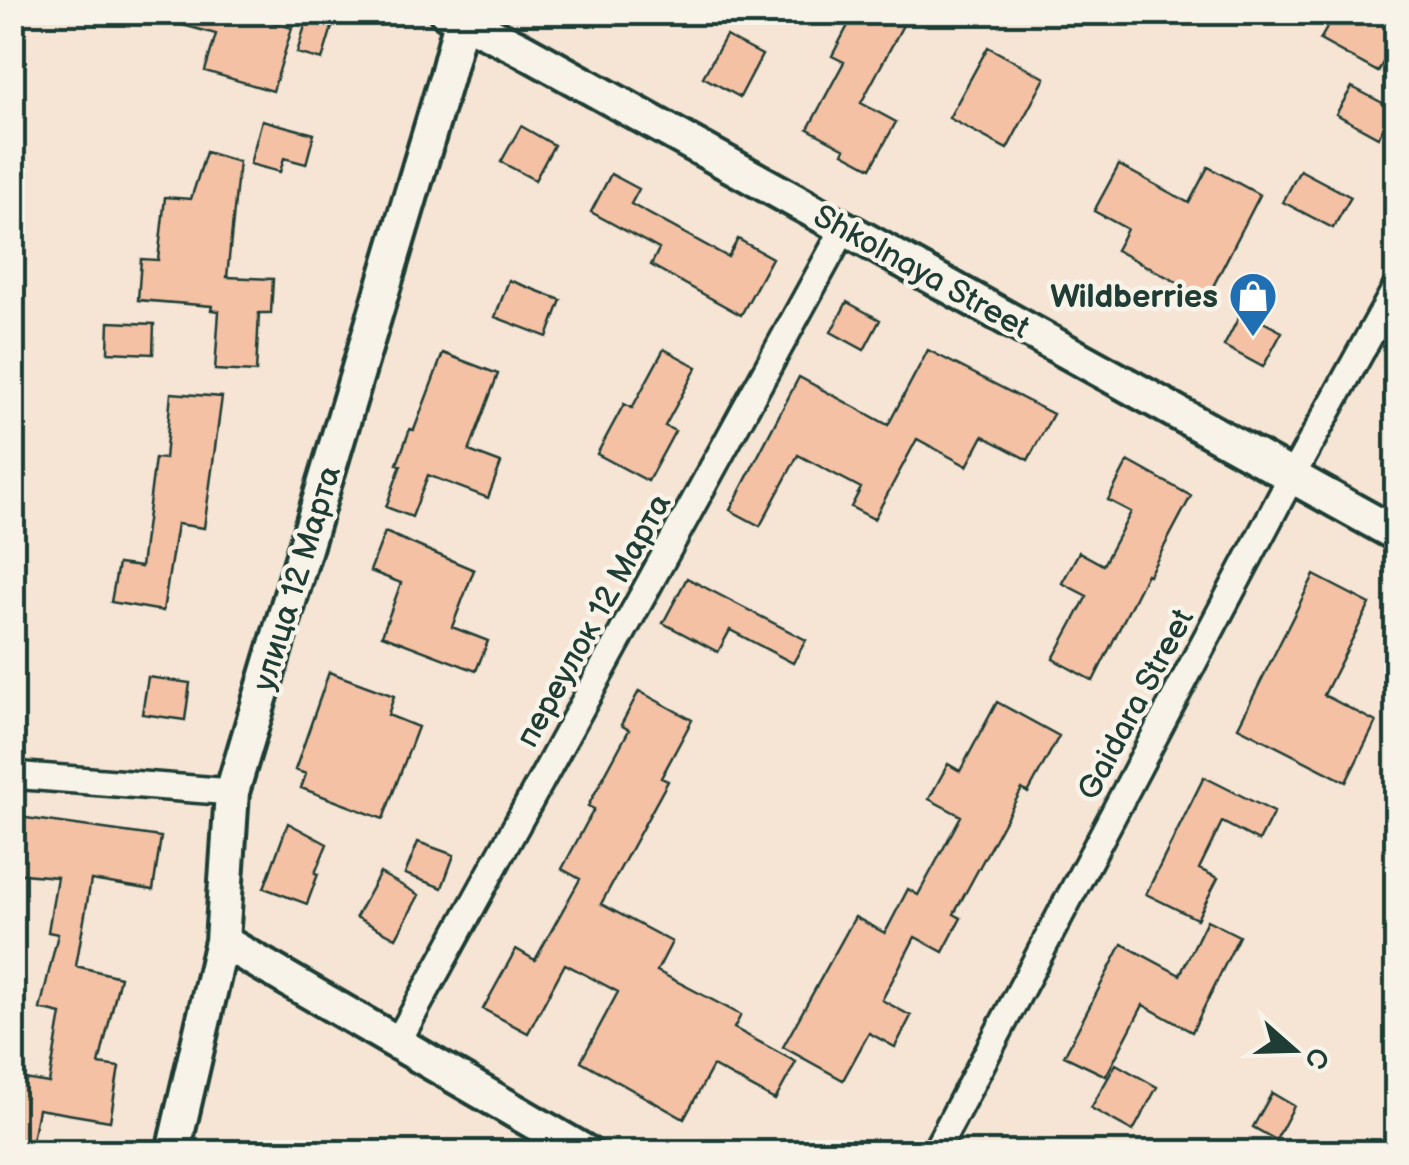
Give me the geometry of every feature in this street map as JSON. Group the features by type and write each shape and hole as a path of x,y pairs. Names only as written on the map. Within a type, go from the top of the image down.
{"street":[{"name":"Shkolnaya Street","path":"458,15 1396,534"},
{"name":"улица 12 Марта","path":"173,1152 222,941 232,792 440,97 458,15"},
{"name":"переулок 12 Марта","path":"398,1043 845,228"},
{"name":"Gaidara Street","path":"935,1152 1292,476 1396,288"},
{"path":"12,775 232,792"},
{"path":"222,941 585,1152"}],"building":[{"path":"169,12 240,12 292,28 273,91 205,71 216,34 168,21"},
{"path":"309,12 335,17 322,60 297,53"},
{"path":"855,12 910,12 861,103 896,122 871,168 808,129 844,62 832,56"},
{"path":"1336,12 1382,12 1396,20 1396,38 1378,72 1320,40"},
{"path":"726,36 762,55 740,97 703,77"},
{"path":"988,47 1045,78 1007,149 949,118"},
{"path":"1352,87 1394,109 1378,137 1336,114"},
{"path":"262,120 314,134 306,164 284,158 280,172 250,164"},
{"path":"521,126 554,145 535,180 501,162"},
{"path":"206,152 239,162 227,277 273,279 271,313 259,313 256,372 215,370 219,311 211,310 212,306 138,300 141,259 158,260 165,197 191,199"},
{"path":"1119,165 1189,203 1208,167 1260,195 1207,298 1116,250 1127,229 1094,211"},
{"path":"1300,170 1351,197 1333,228 1283,202"},
{"path":"611,174 639,189 631,204 728,257 738,239 772,258 741,315 651,265 659,249 591,212"},
{"path":"509,280 561,300 547,337 495,317"},
{"path":"847,302 880,320 864,350 831,332"},
{"name":"Wildberries","path":"1242,311 1282,332 1263,367 1224,346"},
{"path":"109,322 154,324 153,354 108,352"},
{"path":"664,349 697,367 665,426 675,431 648,481 597,454 624,404 632,408"},
{"path":"928,350 1053,414 1028,460 983,436 967,466 917,439 874,519 851,507 861,488 798,455 760,526 730,510 799,377 888,425"},
{"path":"443,353 498,374 469,451 501,463 488,498 428,475 412,517 386,507 401,465 397,464"},
{"path":"171,393 222,397 204,528 177,524 163,611 111,602 118,564 141,567 155,458 165,459"},
{"path":"1128,461 1191,496 1093,681 1053,659 1087,596 1062,583 1079,552 1103,565 1131,512 1108,500"},
{"path":"385,532 474,570 452,627 488,641 476,671 382,635 401,583 370,571"},
{"path":"1314,575 1370,604 1324,695 1376,722 1346,782 1238,727"},
{"path":"687,578 806,640 793,663 730,630 718,652 663,623"},
{"path":"329,672 394,696 388,715 418,727 383,819 301,788 306,774 295,770"},
{"path":"148,677 190,683 185,720 142,714"},
{"path":"639,691 692,720 661,778 668,781 601,904 672,942 657,971 741,1015 734,1028 796,1062 775,1100 713,1066 684,1119 581,1061 618,992 565,964 528,1033 483,1009 516,949 535,960 580,879 562,869 594,809 588,806 629,730 621,725"},
{"path":"997,702 1059,736 1028,793 1022,789 954,914 961,918 943,952 915,937 882,1000 911,1016 895,1047 869,1033 843,1080 783,1047 855,917 885,933 908,889 918,895 961,816 929,799 948,764 960,771"},
{"path":"1204,777 1274,812 1259,841 1222,822 1199,869 1218,878 1197,919 1146,894"},
{"path":"12,816 161,837 153,890 91,880 76,966 120,977 99,1064 119,1067 110,1121 38,1109 30,1152 12,1152 12,1077 49,1083 61,1014 40,1009 58,934 48,932 57,877 12,873"},
{"path":"288,823 327,844 307,904 264,888"},
{"path":"418,842 454,855 442,888 405,874"},
{"path":"380,873 419,895 396,938 356,917"},
{"path":"1207,920 1239,936 1192,1032 1143,1005 1106,1076 1064,1056 1122,944 1180,975"},
{"path":"1116,1064 1157,1087 1133,1131 1091,1108"},
{"path":"1272,1093 1294,1106 1276,1140 1253,1127"}],"place":[{"name":"Wildberries","path":"1253,338"}]}
